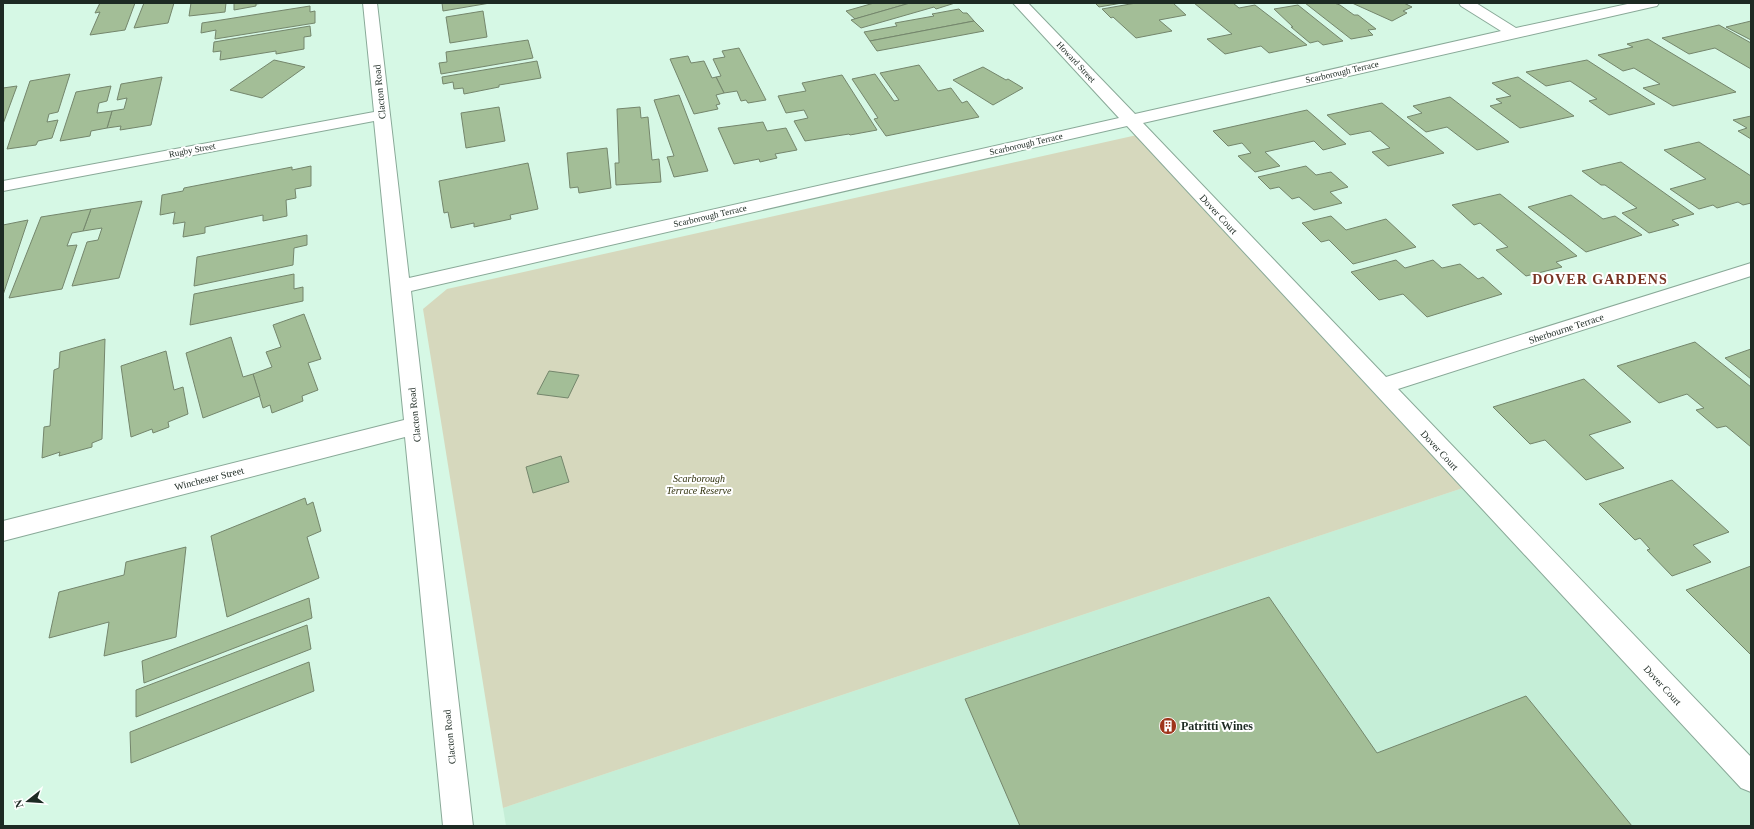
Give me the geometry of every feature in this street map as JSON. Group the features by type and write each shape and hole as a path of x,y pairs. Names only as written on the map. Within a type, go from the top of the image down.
{"street":[{"name":"Clacton Road","path":"370,3 458,826"},
{"name":"Howard Street","path":"1020,3 1132,120"},
{"path":"1466,3 1514,33"},
{"name":"Scarborough Terrace","path":"400,287 1514,33 1652,3"},
{"name":"Rugby Street","path":"3,186 382,115"},
{"name":"Dover Court","path":"1132,120 1380,387 1751,778"},
{"name":"Sherbourne Terrace","path":"1380,387 1751,269"},
{"name":"Winchester Street","path":"3,531 415,426"}],"shaded area":[{"path":"1466,487 1751,791 1751,826 506,826 503,808"}],"green space":[{"name":"Scarborough Terrace Reserve","path":"1137,135 1466,487 503,808 423,309 447,289"}],"building":[{"path":"100,3 135,3 125,30 90,35 100,12 95,13"},
{"path":"144,3 174,3 168,23 134,28"},
{"path":"191,3 226,3 225,12 189,16"},
{"path":"234,3 264,3 234,10"},
{"path":"442,3 490,3 443,11"},
{"path":"874,3 910,3 855,19 846,11"},
{"path":"910,3 955,3 936,9 934,7 861,28 851,20"},
{"path":"1095,3 1122,3 1099,7"},
{"path":"1136,3 1173,3 1186,15 1159,20 1172,31 1136,38 1102,9"},
{"path":"1194,3 1233,3 1239,8 1255,5 1307,45 1269,53 1261,46 1225,54 1207,39 1232,34"},
{"path":"1305,3 1334,3 1340,5 1354,15 1358,15 1376,29 1368,30 1373,35 1351,39"},
{"path":"1352,3 1404,3 1412,7 1403,11 1407,13 1392,21"},
{"path":"1298,5 1343,41 1323,45 1318,41 1310,43 1291,27 1293,27 1274,9"},
{"path":"310,6 310,12 315,11 315,23 215,39 216,30 201,33 202,23"},
{"path":"959,9 963,13 967,13 974,21 870,41 864,32 897,26 895,23 934,16 932,14"},
{"path":"483,11 487,37 450,43 446,17"},
{"path":"974,21 984,31 877,51 870,41"},
{"path":"1751,21 1751,40 1726,27"},
{"path":"1719,25 1751,43 1751,69 1715,48 1689,54 1662,38"},
{"path":"310,26 311,36 304,37 304,49 276,54 276,51 220,60 221,51 213,52 214,42"},
{"path":"1648,39 1736,92 1673,106 1643,88 1660,84 1634,68 1623,71 1598,55 1633,47 1627,44"},
{"path":"528,40 533,58 441,74 439,63 447,62 446,52"},
{"path":"739,48 766,100 748,103 746,100 741,101 737,91 724,93 716,77 721,76 713,59 725,57 722,51"},
{"path":"688,56 691,63 704,61 712,78 716,77 724,93 716,95 720,104 716,105 718,109 694,114 670,59"},
{"path":"274,60 305,67 262,98 230,90"},
{"path":"1587,60 1655,104 1609,115 1589,101 1597,99 1570,81 1546,86 1526,72"},
{"path":"537,61 541,78 499,85 499,87 464,94 463,88 454,89 453,82 443,84 442,77"},
{"path":"919,65 938,91 951,88 962,103 967,101 979,117 886,136 874,119 878,118 852,79 875,74 894,101 899,100 880,73"},
{"path":"983,67 1023,88 993,105 953,80"},
{"path":"70,74 58,112 49,114 47,122 58,120 52,138 38,141 36,145 7,149 30,81"},
{"path":"842,75 877,130 805,141 794,121 808,118 804,110 786,113 778,96 806,91 802,83"},
{"path":"162,77 151,125 120,130 121,126 107,128 112,111 124,109 127,98 117,100 121,84"},
{"path":"1518,77 1574,116 1520,128 1490,106 1502,103 1496,99 1511,96 1492,83"},
{"path":"17,86 3,124 3,88"},
{"path":"111,86 107,101 99,103 97,113 112,111 107,128 91,131 90,136 60,141 76,92"},
{"path":"679,95 708,171 674,177 667,157 674,156 654,100"},
{"path":"1450,97 1509,142 1477,150 1447,127 1426,132 1407,117 1422,113 1413,106"},
{"path":"1382,103 1444,153 1388,166 1372,152 1390,148 1370,131 1350,135 1327,115"},
{"path":"499,107 505,141 466,148 461,113"},
{"path":"640,107 641,118 648,117 652,160 659,159 661,182 616,185 615,163 619,163 617,109"},
{"path":"1307,110 1346,144 1323,150 1314,141 1265,152 1280,166 1255,172 1238,156 1251,153 1242,143 1228,146 1213,131"},
{"path":"1751,116 1751,139 1738,131 1747,128 1733,120"},
{"path":"763,122 767,131 786,128 797,150 775,154 777,158 760,162 759,159 734,164 718,128"},
{"path":"1699,142 1751,176 1751,203 1743,205 1738,202 1717,208 1713,205 1699,209 1670,189 1706,179 1664,150"},
{"path":"607,148 611,188 579,193 578,187 570,188 567,153"},
{"path":"1621,162 1694,214 1672,220 1679,225 1649,233 1622,213 1637,208 1605,185 1601,185 1582,171"},
{"path":"528,163 538,209 510,215 511,219 474,227 474,223 451,228 448,212 444,213 439,181"},
{"path":"311,166 311,186 295,189 296,198 286,200 287,216 263,221 263,215 205,227 205,233 183,237 185,222 173,224 175,212 160,215 162,195 183,191 184,188 292,167 292,170"},
{"path":"1306,166 1316,175 1331,172 1348,187 1330,192 1342,203 1314,210 1299,197 1292,199 1279,187 1270,189 1258,177"},
{"path":"1500,194 1577,256 1556,262 1562,267 1526,276 1496,250 1508,247 1480,223 1474,225 1452,205"},
{"path":"1571,195 1603,219 1615,216 1642,235 1586,252 1528,207"},
{"path":"142,201 119,278 72,286 87,242 98,240 102,228 83,231 91,209"},
{"path":"91,209 83,231 72,233 67,246 77,245 62,289 9,298 41,217"},
{"path":"1331,216 1346,230 1386,219 1416,247 1353,264 1329,240 1321,242 1302,223"},
{"path":"28,220 3,295 3,225"},
{"path":"307,235 307,245 294,248 293,265 194,286 197,257"},
{"path":"1396,260 1405,268 1433,260 1442,268 1460,264 1478,279 1483,277 1502,294 1427,317 1403,294 1379,300 1351,272"},
{"path":"294,274 294,289 303,287 303,301 190,325 194,294"},
{"path":"304,314 321,359 308,363 318,390 302,396 303,401 272,413 270,405 263,408 253,374 272,367 266,352 281,347 273,325"},
{"path":"231,337 243,377 253,374 260,396 203,418 186,353"},
{"path":"105,339 102,439 92,443 92,447 59,456 60,452 42,458 44,427 50,426 54,370 59,368 60,352"},
{"path":"1695,342 1751,387 1751,447 1726,426 1717,428 1696,410 1704,408 1687,394 1659,403 1617,366"},
{"path":"1751,349 1751,379 1725,358"},
{"path":"166,351 174,390 183,387 188,414 168,422 169,427 153,433 152,429 131,437 121,366"},
{"path":"549,371 579,375 568,398 537,394"},
{"path":"1584,379 1631,422 1589,435 1624,468 1586,480 1545,440 1530,444 1493,407"},
{"path":"561,456 569,482 533,493 526,467"},
{"path":"1672,480 1729,532 1693,545 1711,562 1672,576 1647,550 1650,549 1640,538 1635,540 1599,504"},
{"path":"305,498 307,505 313,502 321,531 307,537 319,578 227,617 211,536"},
{"path":"186,547 176,637 104,656 109,622 49,638 59,592 124,575 126,562"},
{"path":"1751,566 1751,655 1686,590"},
{"name":"Patritti Wines","path":"1269,597 1377,753 1526,696 1632,826 1020,826 965,699"},
{"path":"309,598 312,618 144,683 142,661"},
{"path":"307,625 311,649 136,717 136,690"},
{"path":"309,662 314,691 131,763 130,732"}],"place":[{"name":"Patritti Wines","path":"1168,726"}],"district":[{"name":"DOVER GARDENS","path":"1600,279"}]}
